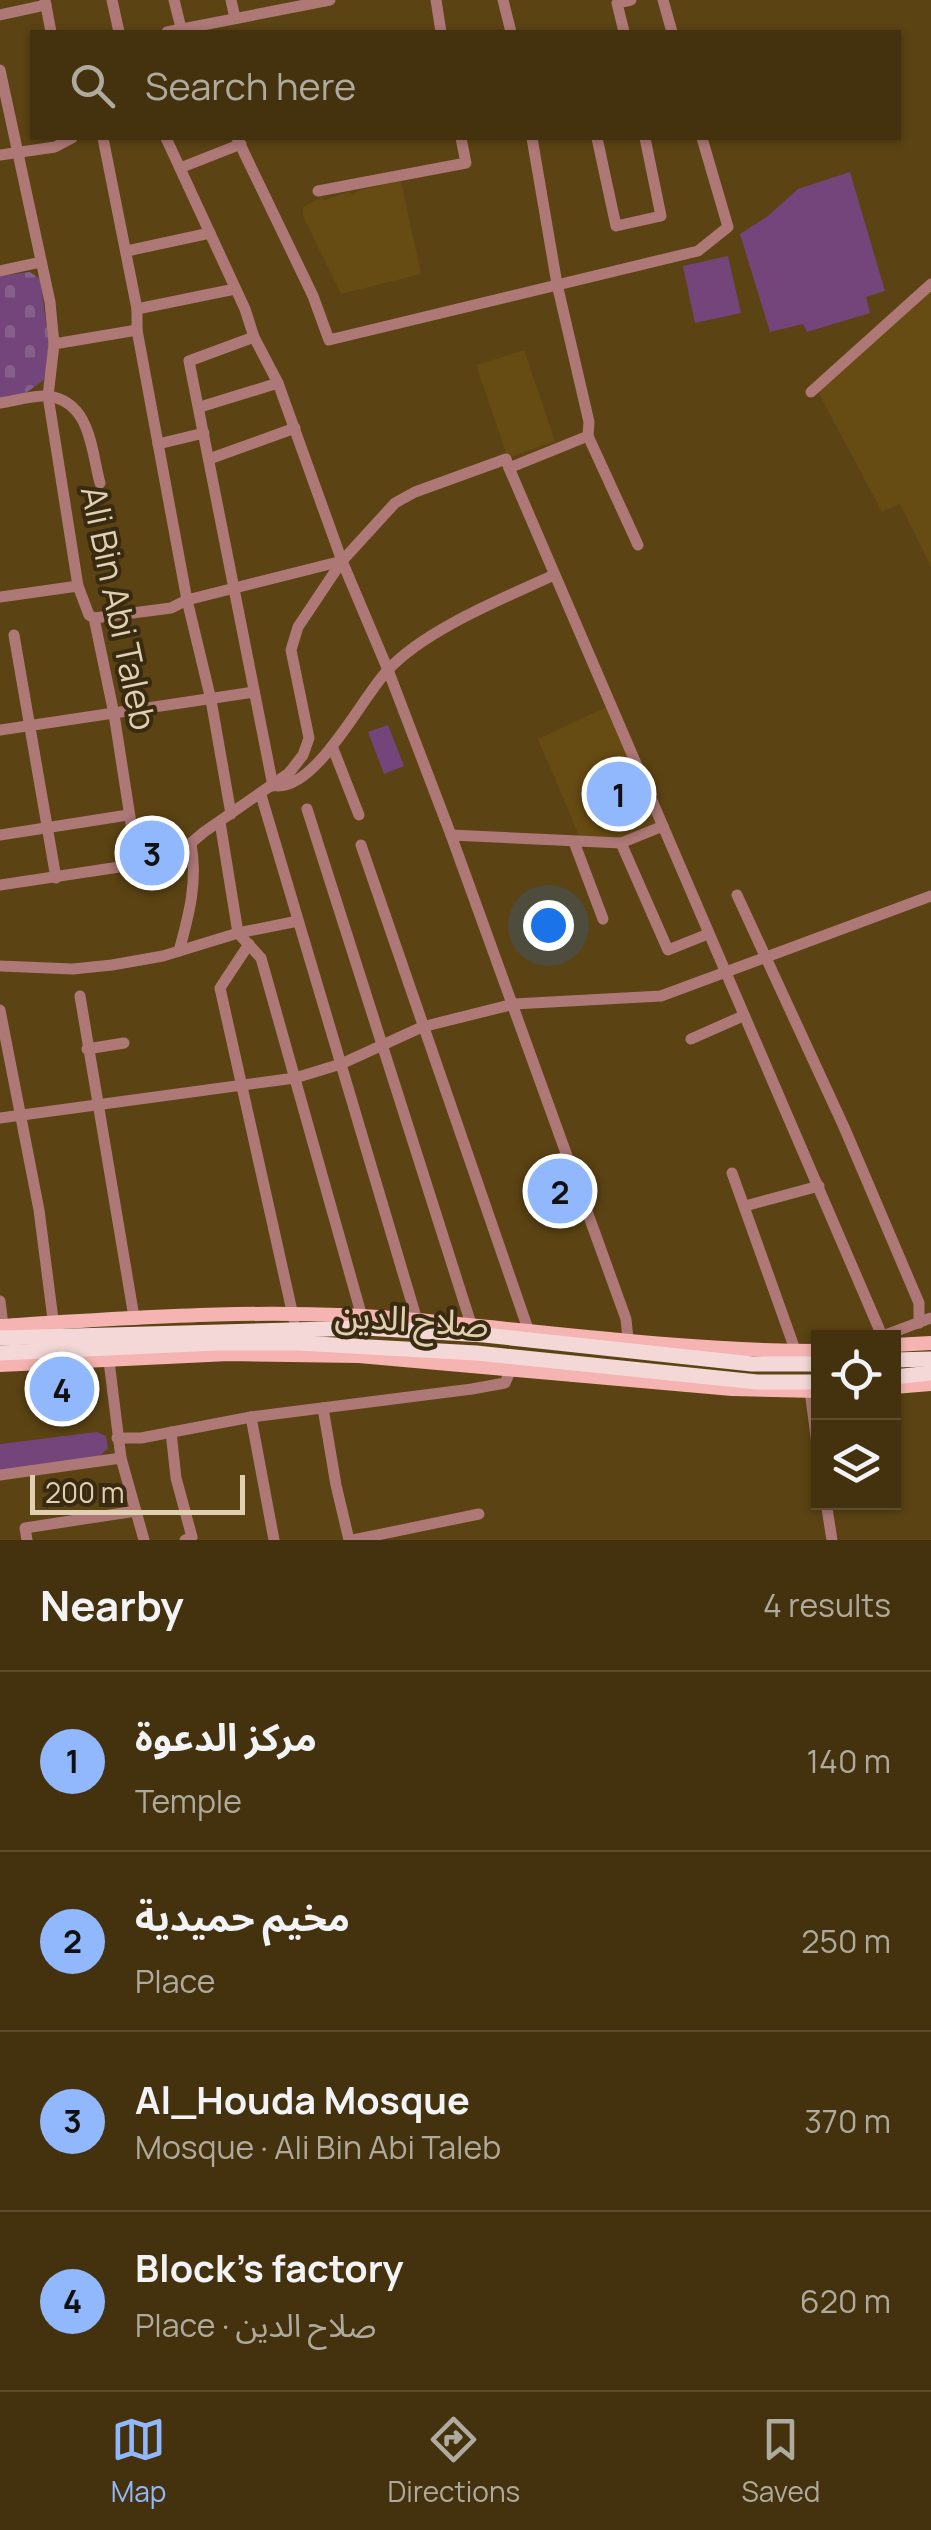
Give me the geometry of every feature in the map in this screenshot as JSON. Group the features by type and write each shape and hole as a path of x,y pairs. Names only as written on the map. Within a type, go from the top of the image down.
{"highway":[{"name":"صلاح الدين","path":"2,1336 55,1329 108,1349 294,1322 363,1322 752,1364 798,1358 811,1362"},
{"name":"صلاح الدين","path":"2,1336 108,1349 256,1342 395,1347 811,1387"},
{"path":"901,1360 931,1359"},
{"path":"901,1376 931,1373"}],"main road":[{"path":"55,1329 134,1317 294,1322"},
{"path":"419,1326 528,1329 798,1358 811,1354"},
{"path":"901,1340 931,1343"},
{"path":"0,1366 108,1349 358,1356 732,1390 811,1388"},
{"path":"901,1386 931,1384"}],"street":[{"path":"112,0 119,30"},
{"path":"174,0 176,30"},
{"path":"231,0 235,18"},
{"path":"184,30 330,0"},
{"path":"436,0 440,30"},
{"path":"503,0 510,30"},
{"path":"624,30 618,3 630,0"},
{"path":"662,0 671,30"},
{"path":"0,16 45,2 51,30"},
{"name":"Ali Bin Abi Taleb","path":"0,70 41,262 54,344 48,396 78,586 89,615 94,618 114,714 137,862"},
{"path":"0,156 55,147 68,140"},
{"path":"103,140 127,251 137,330 187,600 232,814"},
{"path":"167,140 236,289 254,338 278,383 342,561 388,670 514,1004 626,1319 628,1339"},
{"path":"318,191 466,163 461,140"},
{"path":"532,140 557,284 589,422 588,436 638,545"},
{"path":"597,140 616,226 661,216 645,140"},
{"path":"180,168 239,141 330,340 698,252 728,227 703,140"},
{"path":"127,251 210,233"},
{"path":"0,271 41,262"},
{"path":"811,392 931,284"},
{"path":"137,309 236,289"},
{"path":"54,344 137,330"},
{"path":"254,338 189,361 274,786"},
{"path":"200,407 278,383"},
{"path":"0,403 48,396 70,406 86,420 100,483"},
{"path":"209,459 294,428"},
{"path":"158,444 204,433"},
{"path":"509,468 588,436"},
{"path":"0,885 172,859 274,786 296,764 310,738 291,650 298,627 342,561 395,504 415,492 505,459 882,1330"},
{"path":"94,618 166,609 187,600 342,561"},
{"path":"274,786 285,786 302,777 332,746 388,670 424,642 490,604 554,575"},
{"path":"0,597 78,586"},
{"path":"14,636 56,878"},
{"path":"0,730 254,692"},
{"path":"332,746 358,816"},
{"path":"262,795 419,1326"},
{"path":"306,809 472,1326"},
{"path":"0,835 128,815"},
{"path":"220,822 238,933 261,958 363,1322"},
{"path":"451,835 621,843 663,826"},
{"path":"574,842 604,919"},
{"path":"621,843 668,950 708,934"},
{"path":"179,950 196,866 191,844"},
{"path":"362,846 528,1329"},
{"path":"737,894 844,1127 919,1303 925,1320 901,1332"},
{"path":"0,1118 296,1078 341,1064 422,1027 514,1004 661,996 931,896"},
{"path":"0,966 73,969 134,962 298,921"},
{"path":"249,944 220,988 294,1322"},
{"path":"80,996 134,1317"},
{"path":"0,1010 39,1210 55,1329"},
{"path":"691,1038 743,1016"},
{"path":"88,1049 124,1043"},
{"path":"732,1173 798,1358"},
{"path":"745,1206 819,1186"},
{"path":"0,1301 2,1336"},
{"path":"108,1349 117,1438 144,1540"},
{"path":"117,1438 505,1383 511,1369"},
{"path":"323,1408 351,1540 480,1514"},
{"path":"251,1418 274,1540"},
{"path":"171,1432 176,1478 192,1537 185,1540"},
{"path":"0,1476 121,1458"},
{"path":"827,1510 832,1540"},
{"path":"27,1540 25,1528 136,1511"}],"shaded area":[{"path":"401,181 421,274 341,294 303,216 303,207 322,197 324,200 349,192 353,196 357,191"},
{"path":"931,290 931,567 900,504 882,512 818,392"},
{"path":"524,350 555,441 508,458 476,365"},
{"path":"606,707 641,784 631,817 655,811 660,824 622,839 581,840 538,739"}],"green space":[{"path":"850,172 885,291 866,297 870,313 807,332 803,324 770,332 740,234 798,189"},
{"path":"728,256 741,313 695,323 683,266"},
{"path":"30,272 40,279 49,344 44,380 20,397 0,400 0,276"},
{"path":"388,725 404,766 384,774 368,732"},
{"path":"97,1432 106,1436 108,1448 100,1456 0,1471 0,1444"}],"place":[{"name":"مركز الدعوة","path":"619,794"},
{"name":"Al_Houda Mosque","path":"152,853"},
{"name":"مخيم حميدية","path":"560,1191"},
{"name":"Block's factory","path":"62,1389"}]}
